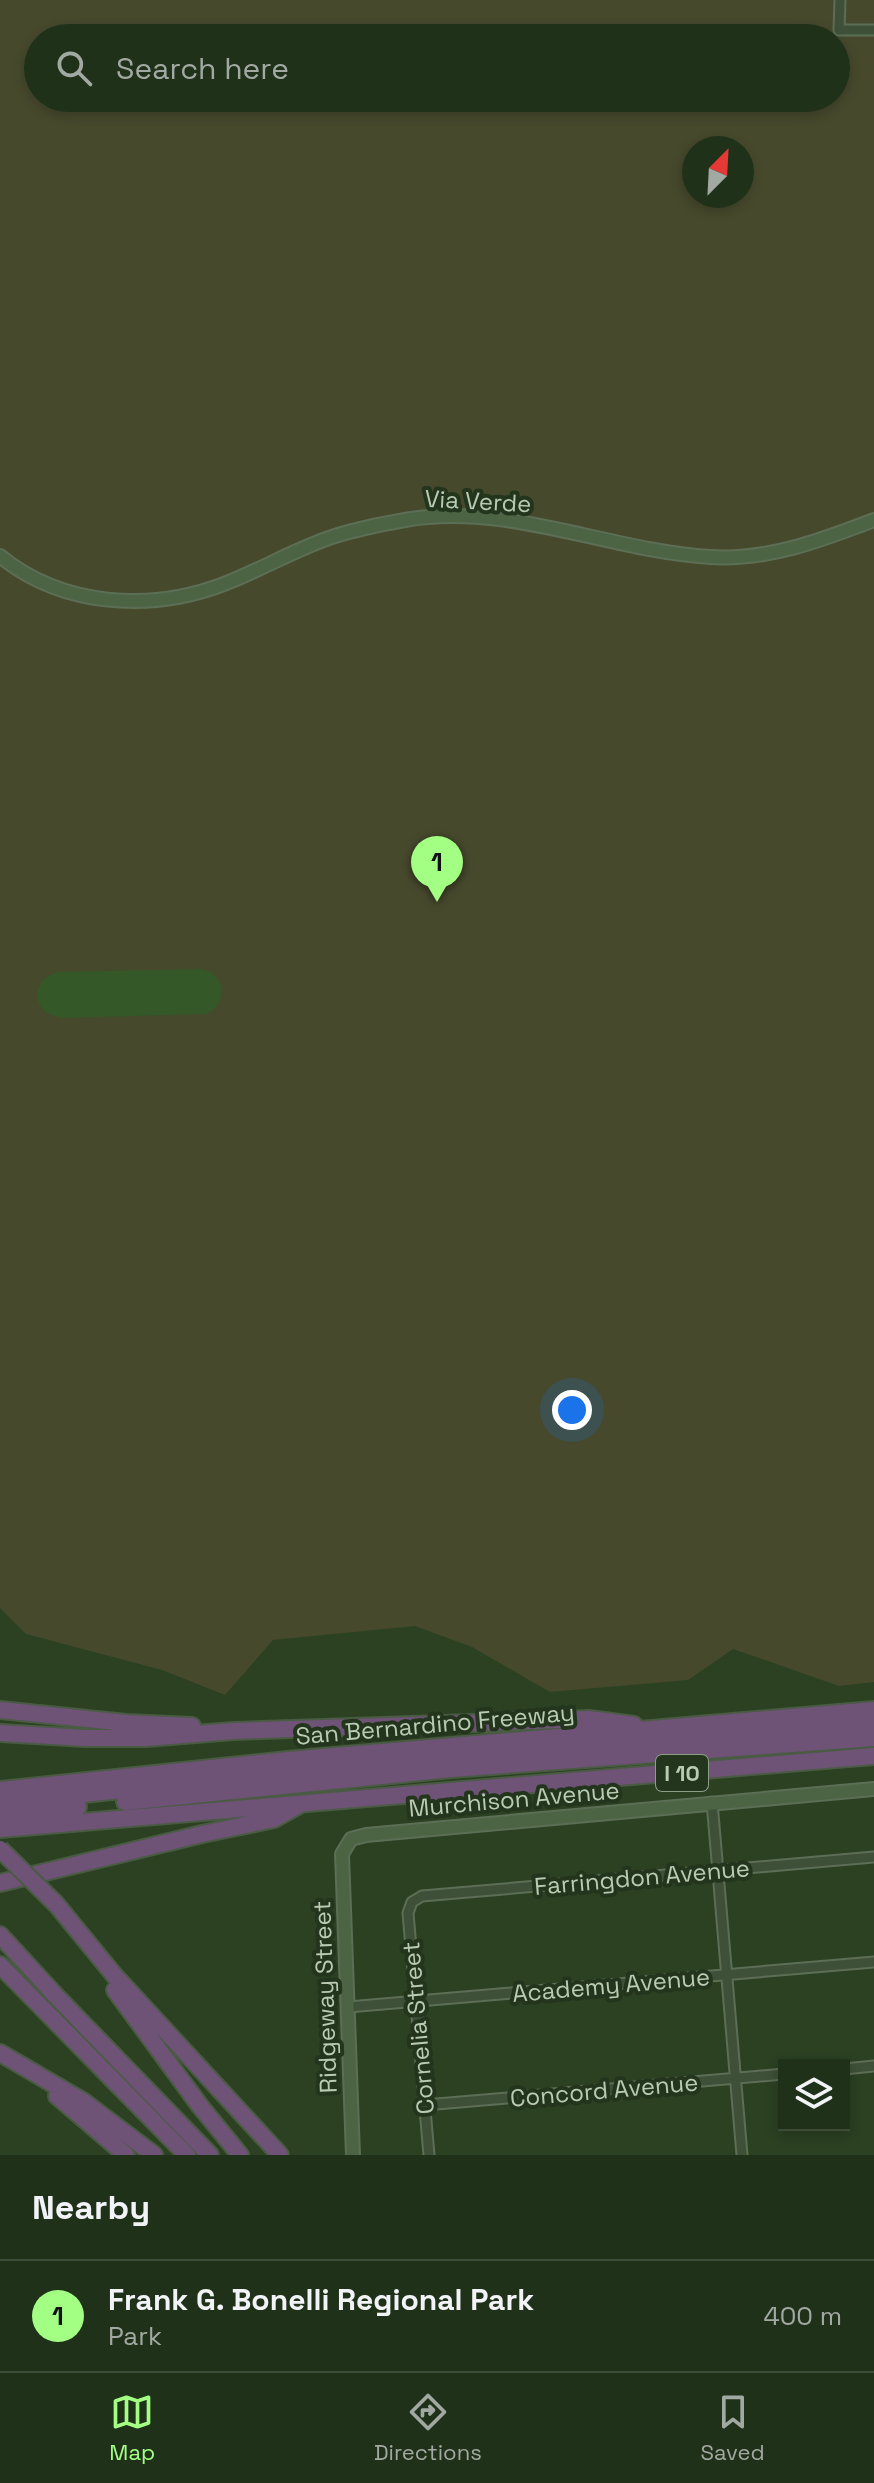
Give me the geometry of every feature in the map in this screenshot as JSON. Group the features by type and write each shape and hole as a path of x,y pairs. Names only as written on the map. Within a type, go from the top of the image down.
{"highway":[{"path":"0,1710 233,1731"},
{"name":"San Bernardino Freeway","path":"0,1790 288,1760 874,1710"},
{"path":"0,1733 146,1738 233,1731 589,1719 667,1729"},
{"path":"0,1803 352,1765 874,1726"},
{"path":"0,1814 451,1769 874,1738"},
{"name":"I 10","path":"0,1829 874,1756"},
{"path":"0,1883 274,1819 304,1802"},
{"path":"0,1849 56,1904 87,1945 280,2155"},
{"path":"0,1935 210,2155"},
{"path":"87,1945 101,1970 200,2106 240,2155"},
{"path":"0,1965 187,2155"},
{"path":"4,2055 126,2155"},
{"path":"4,2055 84,2102 154,2155"}],"main road":[{"name":"Via Verde","path":"0,556 51,585 95,598 130,603 173,597 220,585 333,537 408,519 449,517 501,520 557,528 661,551 712,557 760,556 816,542 874,520"},
{"name":"Murchison Avenue","path":"351,1839 366,1835 874,1789"},
{"name":"Ridgeway Street","path":"351,1839 342,1854 353,2155"}],"street":[{"path":"839,24 840,0"},
{"path":"850,30 874,30"},
{"path":"712,1802 742,2155"},
{"name":"Farringdon Avenue","path":"412,1902 422,1896 874,1857"},
{"name":"Cornelia Street","path":"412,1902 408,1913 429,2155"},
{"name":"Academy Avenue","path":"348,2007 874,1962"},
{"path":"850,2068 874,2066"},
{"name":"Concord Avenue","path":"425,2105 778,2074"}],"shaded area":[{"path":"0,0 874,0 874,1682 839,1686 733,1649 688,1680 550,1692 472,1647 415,1626 273,1640 225,1695 162,1670 26,1634 0,1608"},
{"path":"203,969 217,978 222,990 218,1004 206,1014 61,1018 46,1013 38,1001 41,983 58,972"}],"place":[{"name":"Frank G. Bonelli Regional Park","path":"437,902"}]}
